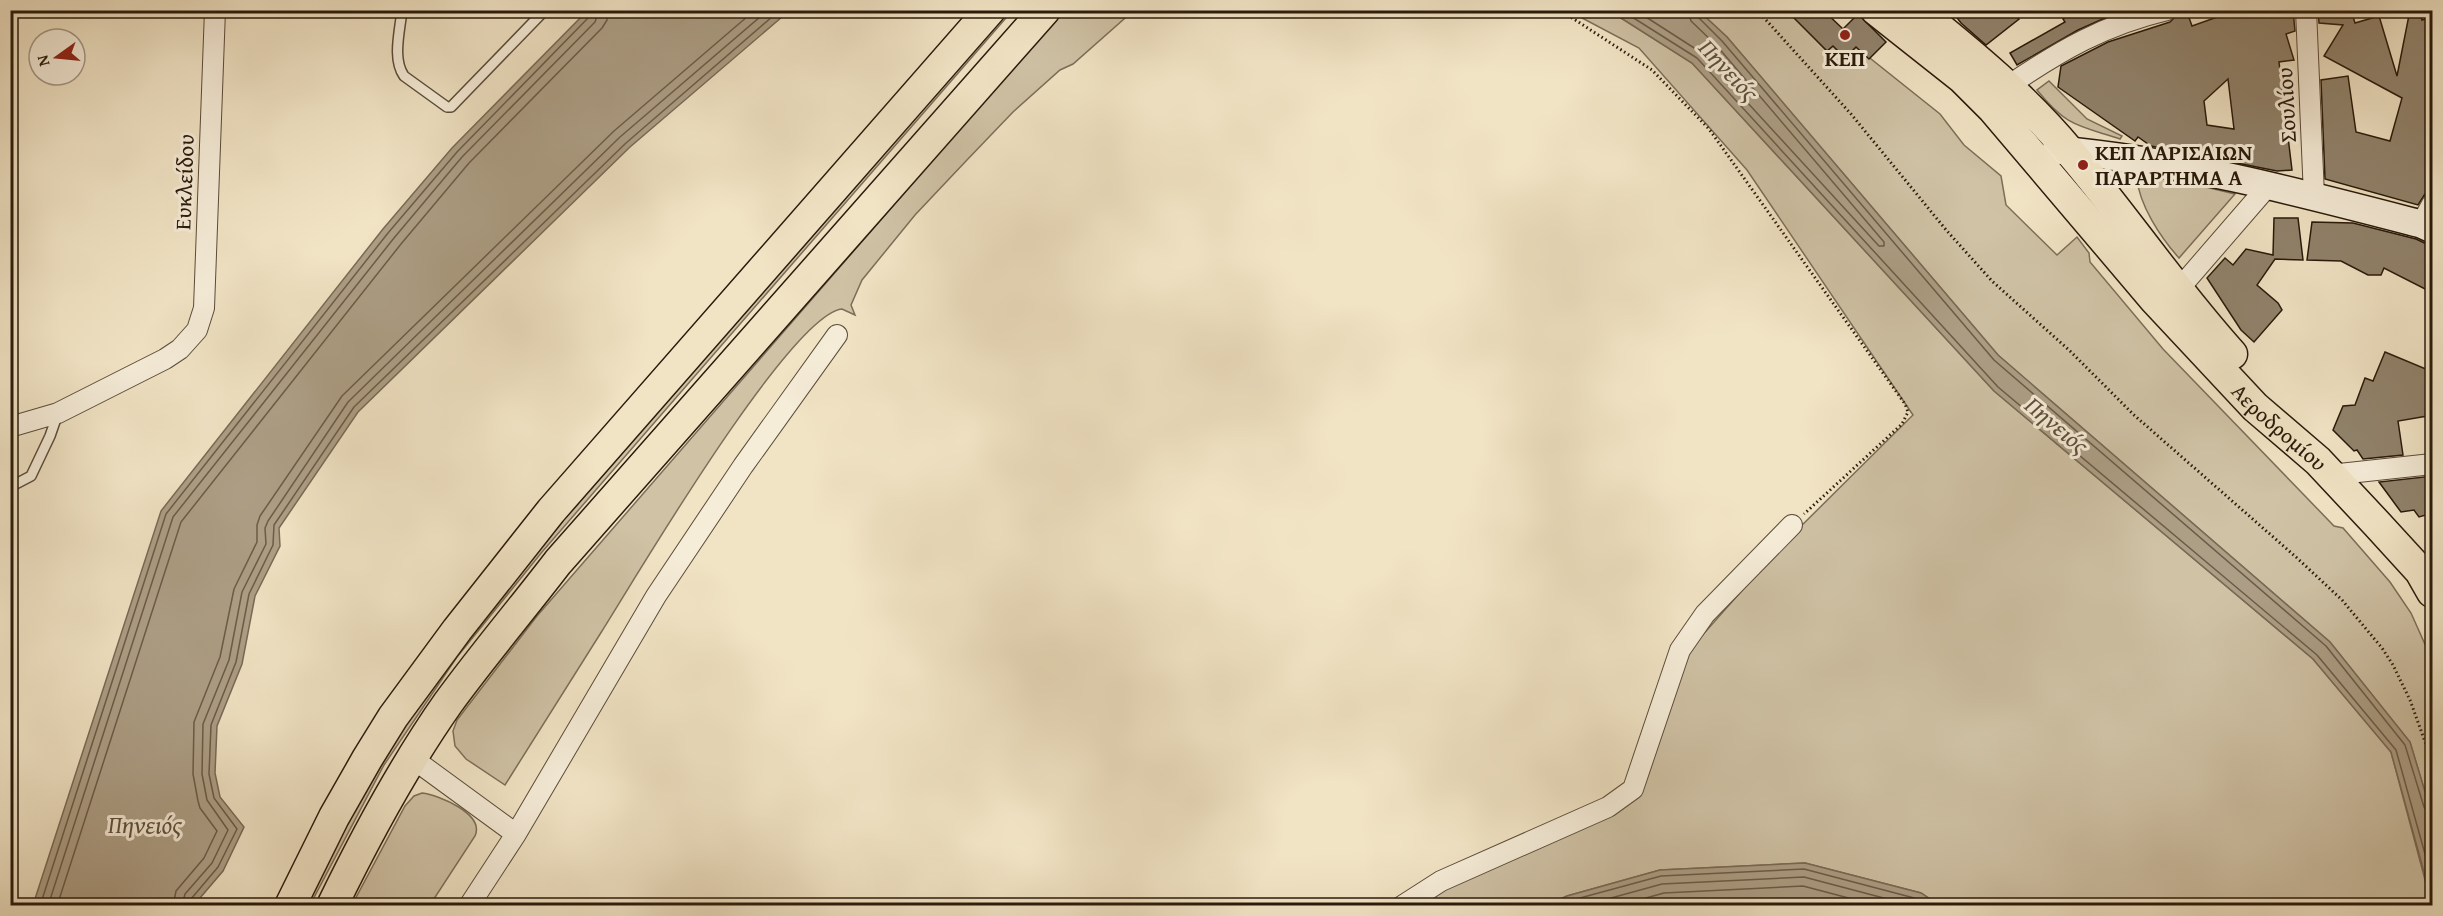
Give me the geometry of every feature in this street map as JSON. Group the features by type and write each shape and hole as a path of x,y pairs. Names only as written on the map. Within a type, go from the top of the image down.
{"main road":[{"path":"290,906 334,817 367,759 393,717 457,630 551,511 990,10"},
{"path":"332,906 382,808 412,758 450,701 558,562 1045,10"},
{"name":"Αεροδρομίου","path":"1876,10 1962,78 1993,109 2133,276 2181,329 2256,407 2324,468"},
{"name":"Αεροδρομίου","path":"1917,10 2008,86 2070,151 2199,317 2299,430 2324,468"},
{"path":"2026,148 2070,151 2220,175 2429,219"},
{"path":"2324,468 2428,577"}],"street":[{"name":"Ευκλείδου","path":"58,413 148,368 180,349 196,330 204,308 215,10"},
{"path":"2008,86 2067,47 2119,17 2167,10"},
{"name":"Σουλίου","path":"2306,10 2314,196"},
{"path":"2178,290 2268,186"},
{"path":"469,906 516,834 656,596 750,457 837,335"},
{"path":"10,427 58,413"},
{"path":"2324,468 2433,464"},
{"path":"1402,906 1441,881 1608,807 1633,789 1680,650 1705,614 1792,525"},
{"path":"412,758 516,834"}],"lane":[{"path":"402,10 397,61 399,70 447,107 451,107 545,10"},
{"path":"10,487 32,476 58,413"}],"path":[{"path":"1560,10 1652,70 1709,129 1905,404 1908,412 1902,424 1792,525"},
{"path":"1756,10 1851,114 1947,231 1992,280 2070,351 2134,415 2342,600 2393,665 2410,700 2433,761"}],"shaded area":[{"path":"1567,10 1610,11 1692,63 1994,391 2313,659 2391,752 2432,906 1939,905 1921,893 1805,863 1660,870 1567,896 1548,905 1409,906 1629,792 1676,665 1785,542 1913,415 1747,170 1639,48"},
{"path":"1002,11 1012,11 542,552 457,657 384,765 310,905 301,906 355,798 492,597"},
{"path":"1062,11 1133,11 1073,64 1060,70 1013,112 915,215 862,280 851,305 855,315 842,309 818,322 787,354 752,399 679,507 505,785 466,759 455,746 453,731 457,720 537,616"},
{"path":"1699,11 1788,11 1827,51 1833,46 1845,58 1856,47 1940,114 1964,145 2001,176 2006,205 2057,255 2077,237 2089,253 2090,262 2163,349 2334,526 2343,528 2390,582 2411,613 2432,660 2432,815 2410,742 2330,642 1998,355 1727,37"},
{"path":"2049,81 2087,119 2122,136 2120,139 2083,127 2065,118 2037,90"},
{"path":"2147,173 2235,194 2179,258 2158,231 2146,210 2137,178"},
{"path":"422,793 439,797 467,813 476,828 475,836 430,905 352,905 405,806 414,796"}],"water":[{"name":"Πηνειός","path":"588,10 789,11 630,147 358,412 279,528 280,546 255,596 242,664 217,726 215,773 220,797 244,827 223,871 194,905 33,905 161,511 383,229 452,148"},
{"name":"Πηνειός","path":"1610,11 1699,11 1727,37 1998,355 2330,642 2410,742 2432,815 2432,901 2391,752 2313,659 1994,391 1692,63"},
{"path":"1805,863 1921,893 1939,905 1548,905 1567,896 1660,870"}],"building":[{"name":"ΚΕΠ","path":"1786,10 1823,10 1843,29 1858,14 1886,42 1869,59 1856,47 1845,58 1833,46 1827,51"},
{"path":"1951,10 2012,10 2019,19 1986,45 1961,23"},
{"path":"2064,10 2123,10 2078,30 2017,65 2010,53 2065,22 2063,19 2067,16"},
{"path":"2237,10 2293,10 2295,31 2286,34 2294,60 2279,62 2292,170 2277,171 2151,146 2138,137 2135,141 2058,87 2061,66 2108,42 2170,22 2177,15 2187,12 2192,26","holes":["2228,79 2234,129 2207,125 2204,101"]},
{"path":"2318,10 2351,10 2355,23 2379,16 2397,76 2410,10 2419,10 2422,20 2433,17 2433,192 2425,194 2418,205 2325,179 2321,80 2348,76 2356,132 2390,141 2402,98 2324,56 2343,25 2319,23"},
{"path":"2274,218 2298,218 2303,260 2275,259 2257,285 2278,303 2282,310 2254,342 2241,330 2207,278 2225,258 2233,265 2246,249 2273,255"},
{"path":"2312,222 2353,223 2416,239 2433,247 2433,293 2384,268 2381,275 2368,275 2341,261 2307,260"},
{"path":"2385,352 2433,372 2433,415 2398,421 2403,455 2363,459 2357,450 2354,451 2333,430 2343,406 2355,405 2365,378 2373,381"},
{"path":"2433,476 2433,513 2419,517 2414,510 2401,512 2379,482"}],"place":[{"name":"ΚΕΠ","path":"1845,35"},
{"name":"ΚΕΠ ΛΑΡΙΣΑΙΩΝ ΠΑΡΑΡΤΗΜΑ A","path":"2083,165"}]}
